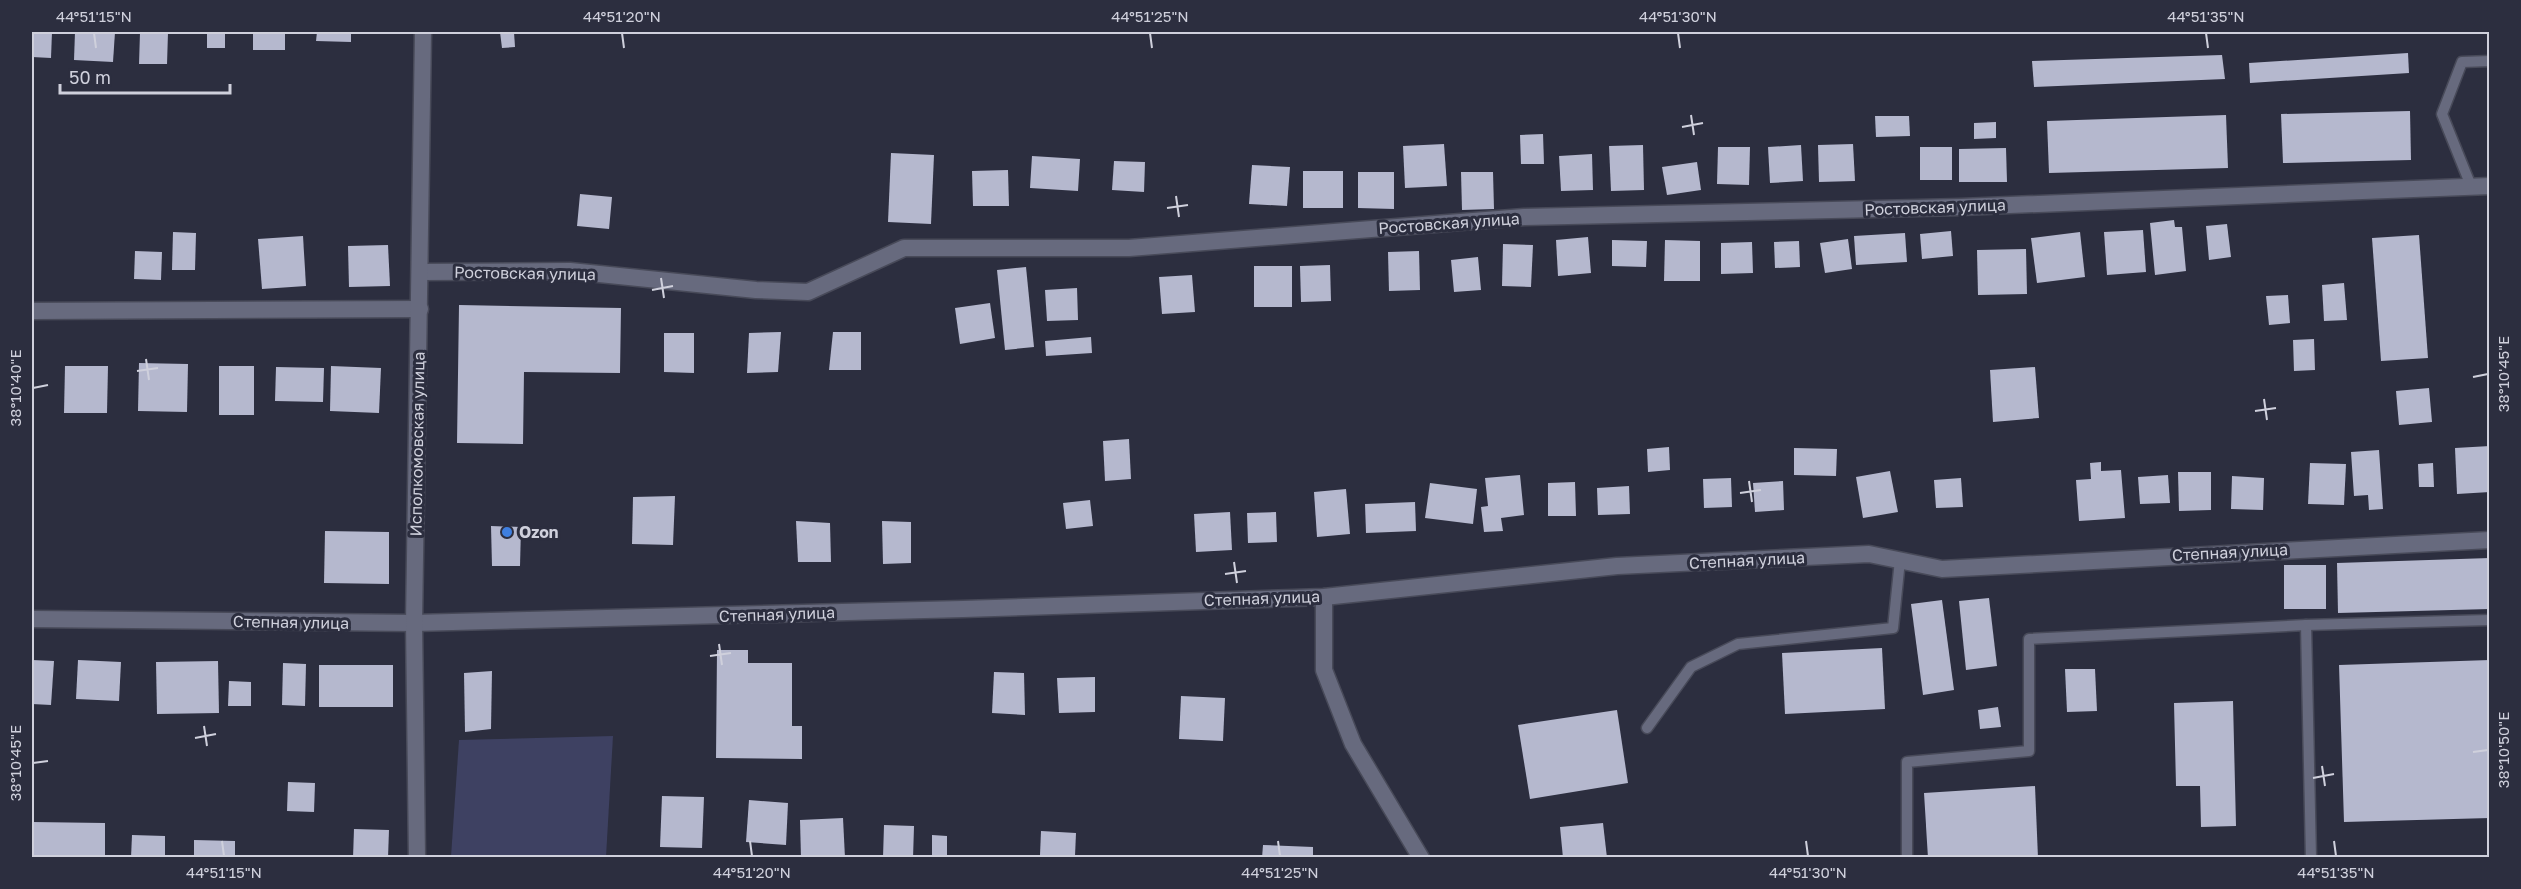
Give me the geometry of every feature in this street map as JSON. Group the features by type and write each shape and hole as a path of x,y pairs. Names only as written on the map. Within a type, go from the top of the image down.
{"street":[{"name":"Исполкомовская улица","path":"417,858 414,623 423,32"},
{"name":"Ростовская улица","path":"420,272 570,271 756,290 808,291 904,248 1129,248 1524,217 1961,207 2490,186"},
{"path":"32,311 420,309"},
{"name":"Степная улица","path":"32,619 414,623 963,609 1324,597 1617,566 1869,554 1942,568 2490,540"},
{"path":"1324,597 1323,669 1353,744 1421,858"}],"lane":[{"path":"2471,186 2442,114 2462,62 2490,61"},
{"path":"1647,728 1691,667 1738,644 1893,628 1900,560"},
{"path":"1907,858 1906,762 2029,751 2029,639 2306,625 2490,620"},
{"path":"2306,625 2311,858"}],"shaded area":[{"path":"613,736 606,857 451,857 459,740"}],"building":[{"path":"32,32 52,32 51,58 32,57"},
{"path":"75,32 115,32 113,62 74,60"},
{"path":"140,32 168,32 167,64 139,64"},
{"path":"207,32 225,32 225,48 207,48"},
{"path":"253,32 285,32 285,50 253,50"},
{"path":"317,32 351,32 351,42 316,41"},
{"path":"500,32 514,32 515,47 502,48"},
{"path":"2408,53 2409,73 2250,83 2249,63"},
{"path":"2222,55 2225,79 2034,87 2032,61"},
{"path":"2410,111 2411,160 2283,163 2281,114"},
{"path":"2226,115 2228,168 2049,173 2047,121"},
{"path":"1875,116 1909,116 1910,136 1876,137"},
{"path":"1996,122 1996,138 1974,139 1974,123"},
{"path":"1543,134 1544,164 1521,164 1520,135"},
{"path":"1444,144 1447,186 1405,188 1403,146"},
{"path":"1853,144 1855,181 1819,182 1818,145"},
{"path":"1643,145 1644,190 1611,191 1609,146"},
{"path":"1801,145 1803,181 1770,183 1768,147"},
{"path":"1718,147 1750,147 1749,185 1717,184"},
{"path":"1920,147 1952,147 1952,180 1920,180"},
{"path":"2006,148 2007,182 1959,182 1959,149"},
{"path":"891,153 934,155 931,224 888,222"},
{"path":"1592,154 1593,190 1561,191 1559,156"},
{"path":"1032,156 1080,159 1078,191 1030,188"},
{"path":"1114,161 1145,162 1144,192 1112,190"},
{"path":"1697,162 1701,190 1667,195 1662,167"},
{"path":"1252,165 1290,167 1287,206 1249,204"},
{"path":"1008,170 1009,206 973,206 972,171"},
{"path":"1303,171 1343,171 1343,208 1303,208"},
{"path":"1358,172 1394,172 1394,209 1358,208"},
{"path":"1461,172 1493,172 1494,209 1462,210"},
{"path":"580,194 612,197 609,229 577,226"},
{"path":"2174,220 2175,227 2182,227 2186,271 2155,275 2150,223"},
{"path":"2227,224 2231,257 2209,260 2206,226"},
{"path":"2143,230 2146,272 2107,275 2104,232"},
{"path":"1951,231 1953,256 1922,259 1920,234"},
{"path":"173,232 196,233 195,270 172,270"},
{"path":"2080,232 2085,277 2037,283 2031,238"},
{"path":"1905,233 1907,262 1856,265 1854,236"},
{"path":"2419,235 2428,358 2381,361 2372,238"},
{"path":"303,236 306,286 262,289 258,239"},
{"path":"1588,237 1591,273 1558,276 1556,240"},
{"path":"1848,239 1852,269 1825,273 1820,243"},
{"path":"1612,240 1647,241 1646,267 1612,266"},
{"path":"1665,240 1700,241 1700,281 1664,281"},
{"path":"1799,241 1800,267 1775,268 1774,242"},
{"path":"1752,242 1753,273 1721,274 1721,243"},
{"path":"1503,244 1533,245 1531,287 1502,286"},
{"path":"388,245 390,286 349,287 348,246"},
{"path":"2026,249 2027,294 1978,295 1977,250"},
{"path":"135,251 162,252 161,280 134,279"},
{"path":"1419,251 1420,290 1389,291 1388,252"},
{"path":"1478,257 1481,290 1454,292 1451,260"},
{"path":"1330,265 1331,301 1301,302 1300,266"},
{"path":"1254,266 1292,266 1292,307 1254,307"},
{"path":"1026,267 1034,347 1005,350 997,270"},
{"path":"1192,275 1195,312 1162,314 1159,277"},
{"path":"2344,283 2347,320 2324,321 2322,285"},
{"path":"1077,288 1078,320 1047,321 1045,290"},
{"path":"2288,295 2290,323 2269,325 2266,296"},
{"path":"990,303 995,338 960,344 955,308"},
{"path":"459,305 621,308 620,373 524,372 523,444 457,443"},
{"path":"781,332 778,372 747,373 749,333"},
{"path":"833,332 861,332 861,370 829,370"},
{"path":"664,333 694,333 694,373 664,372"},
{"path":"1091,337 1092,353 1046,356 1045,341"},
{"path":"2314,339 2315,370 2294,371 2293,340"},
{"path":"139,363 188,364 187,412 138,411"},
{"path":"65,366 108,366 107,413 64,413"},
{"path":"219,366 254,366 254,415 219,415"},
{"path":"331,366 381,368 379,413 330,411"},
{"path":"276,367 324,368 323,402 275,401"},
{"path":"2035,367 2039,418 1993,422 1990,370"},
{"path":"2429,388 2432,422 2399,425 2396,391"},
{"path":"1129,439 1131,479 1105,481 1103,441"},
{"path":"2490,446 2490,492 2457,494 2455,448"},
{"path":"1669,447 1670,470 1648,472 1647,449"},
{"path":"1794,448 1837,449 1836,476 1794,475"},
{"path":"2379,450 2383,509 2369,510 2368,495 2354,496 2351,452"},
{"path":"2101,462 2101,471 2121,470 2125,518 2079,521 2076,480 2091,479 2090,463"},
{"path":"2310,463 2346,464 2344,505 2308,504"},
{"path":"2433,463 2434,487 2419,487 2418,464"},
{"path":"1890,471 1898,512 1863,518 1856,477"},
{"path":"2178,472 2211,472 2211,510 2179,511"},
{"path":"1520,475 1524,515 1501,518 1503,531 1484,532 1481,507 1488,506 1485,478"},
{"path":"2168,475 2170,503 2140,504 2138,477"},
{"path":"2232,476 2264,478 2263,510 2231,509"},
{"path":"1731,478 1732,507 1704,508 1703,479"},
{"path":"1961,478 1963,507 1936,508 1934,480"},
{"path":"1783,481 1784,510 1755,512 1753,483"},
{"path":"1575,482 1576,516 1548,516 1548,483"},
{"path":"1430,483 1477,489 1473,524 1425,518"},
{"path":"1629,486 1630,514 1598,515 1597,488"},
{"path":"1346,489 1350,534 1317,537 1314,492"},
{"path":"675,496 673,545 632,544 633,497"},
{"path":"1090,500 1093,526 1066,529 1063,503"},
{"path":"1415,502 1416,531 1366,533 1365,504"},
{"path":"1230,512 1232,550 1196,552 1194,514"},
{"path":"1276,512 1277,542 1248,543 1247,513"},
{"path":"796,521 830,523 831,562 798,562"},
{"path":"882,521 911,522 911,563 883,564"},
{"path":"491,526 521,527 520,566 492,566"},
{"path":"325,531 389,532 389,584 324,583"},
{"path":"2490,558 2490,609 2338,613 2337,563"},
{"path":"2284,565 2326,565 2326,609 2284,609"},
{"path":"1989,598 1997,666 1966,670 1959,601"},
{"path":"1942,600 1954,690 1923,695 1911,604"},
{"path":"1882,648 1885,709 1785,714 1782,653"},
{"path":"717,650 748,650 748,663 792,663 792,726 802,726 802,759 716,758"},
{"path":"32,660 54,661 51,705 32,704"},
{"path":"78,660 121,662 119,701 76,699"},
{"path":"2490,660 2490,818 2344,822 2339,665"},
{"path":"218,661 219,713 157,714 156,662"},
{"path":"283,663 306,664 305,706 282,705"},
{"path":"319,665 393,665 393,707 319,707"},
{"path":"2065,669 2095,669 2097,711 2067,712"},
{"path":"492,671 491,729 465,732 464,673"},
{"path":"994,672 1024,673 1025,715 992,713"},
{"path":"1095,677 1095,712 1059,713 1057,678"},
{"path":"229,681 251,682 251,706 228,706"},
{"path":"1181,696 1225,698 1223,741 1179,739"},
{"path":"2233,701 2236,826 2201,827 2200,786 2176,786 2174,703"},
{"path":"1998,707 2001,727 1980,729 1978,710"},
{"path":"1617,710 1628,783 1530,799 1518,725"},
{"path":"288,782 315,783 314,812 287,811"},
{"path":"2035,786 2038,858 1928,858 1924,793"},
{"path":"662,796 704,797 702,848 660,847"},
{"path":"749,800 788,803 786,845 746,842"},
{"path":"843,818 845,858 801,858 800,820"},
{"path":"32,822 105,823 105,858 32,858"},
{"path":"1603,823 1607,858 1563,858 1560,827"},
{"path":"884,825 914,826 913,858 883,858"},
{"path":"354,829 389,830 388,858 353,858"},
{"path":"1041,831 1076,833 1075,856 1040,855"},
{"path":"132,835 165,836 165,858 131,858"},
{"path":"932,835 947,836 947,858 932,858"},
{"path":"194,840 235,841 235,858 194,858"},
{"path":"1263,845 1313,847 1313,858 1262,858"}],"place":[{"name":"Ozon","path":"507,532"}]}
